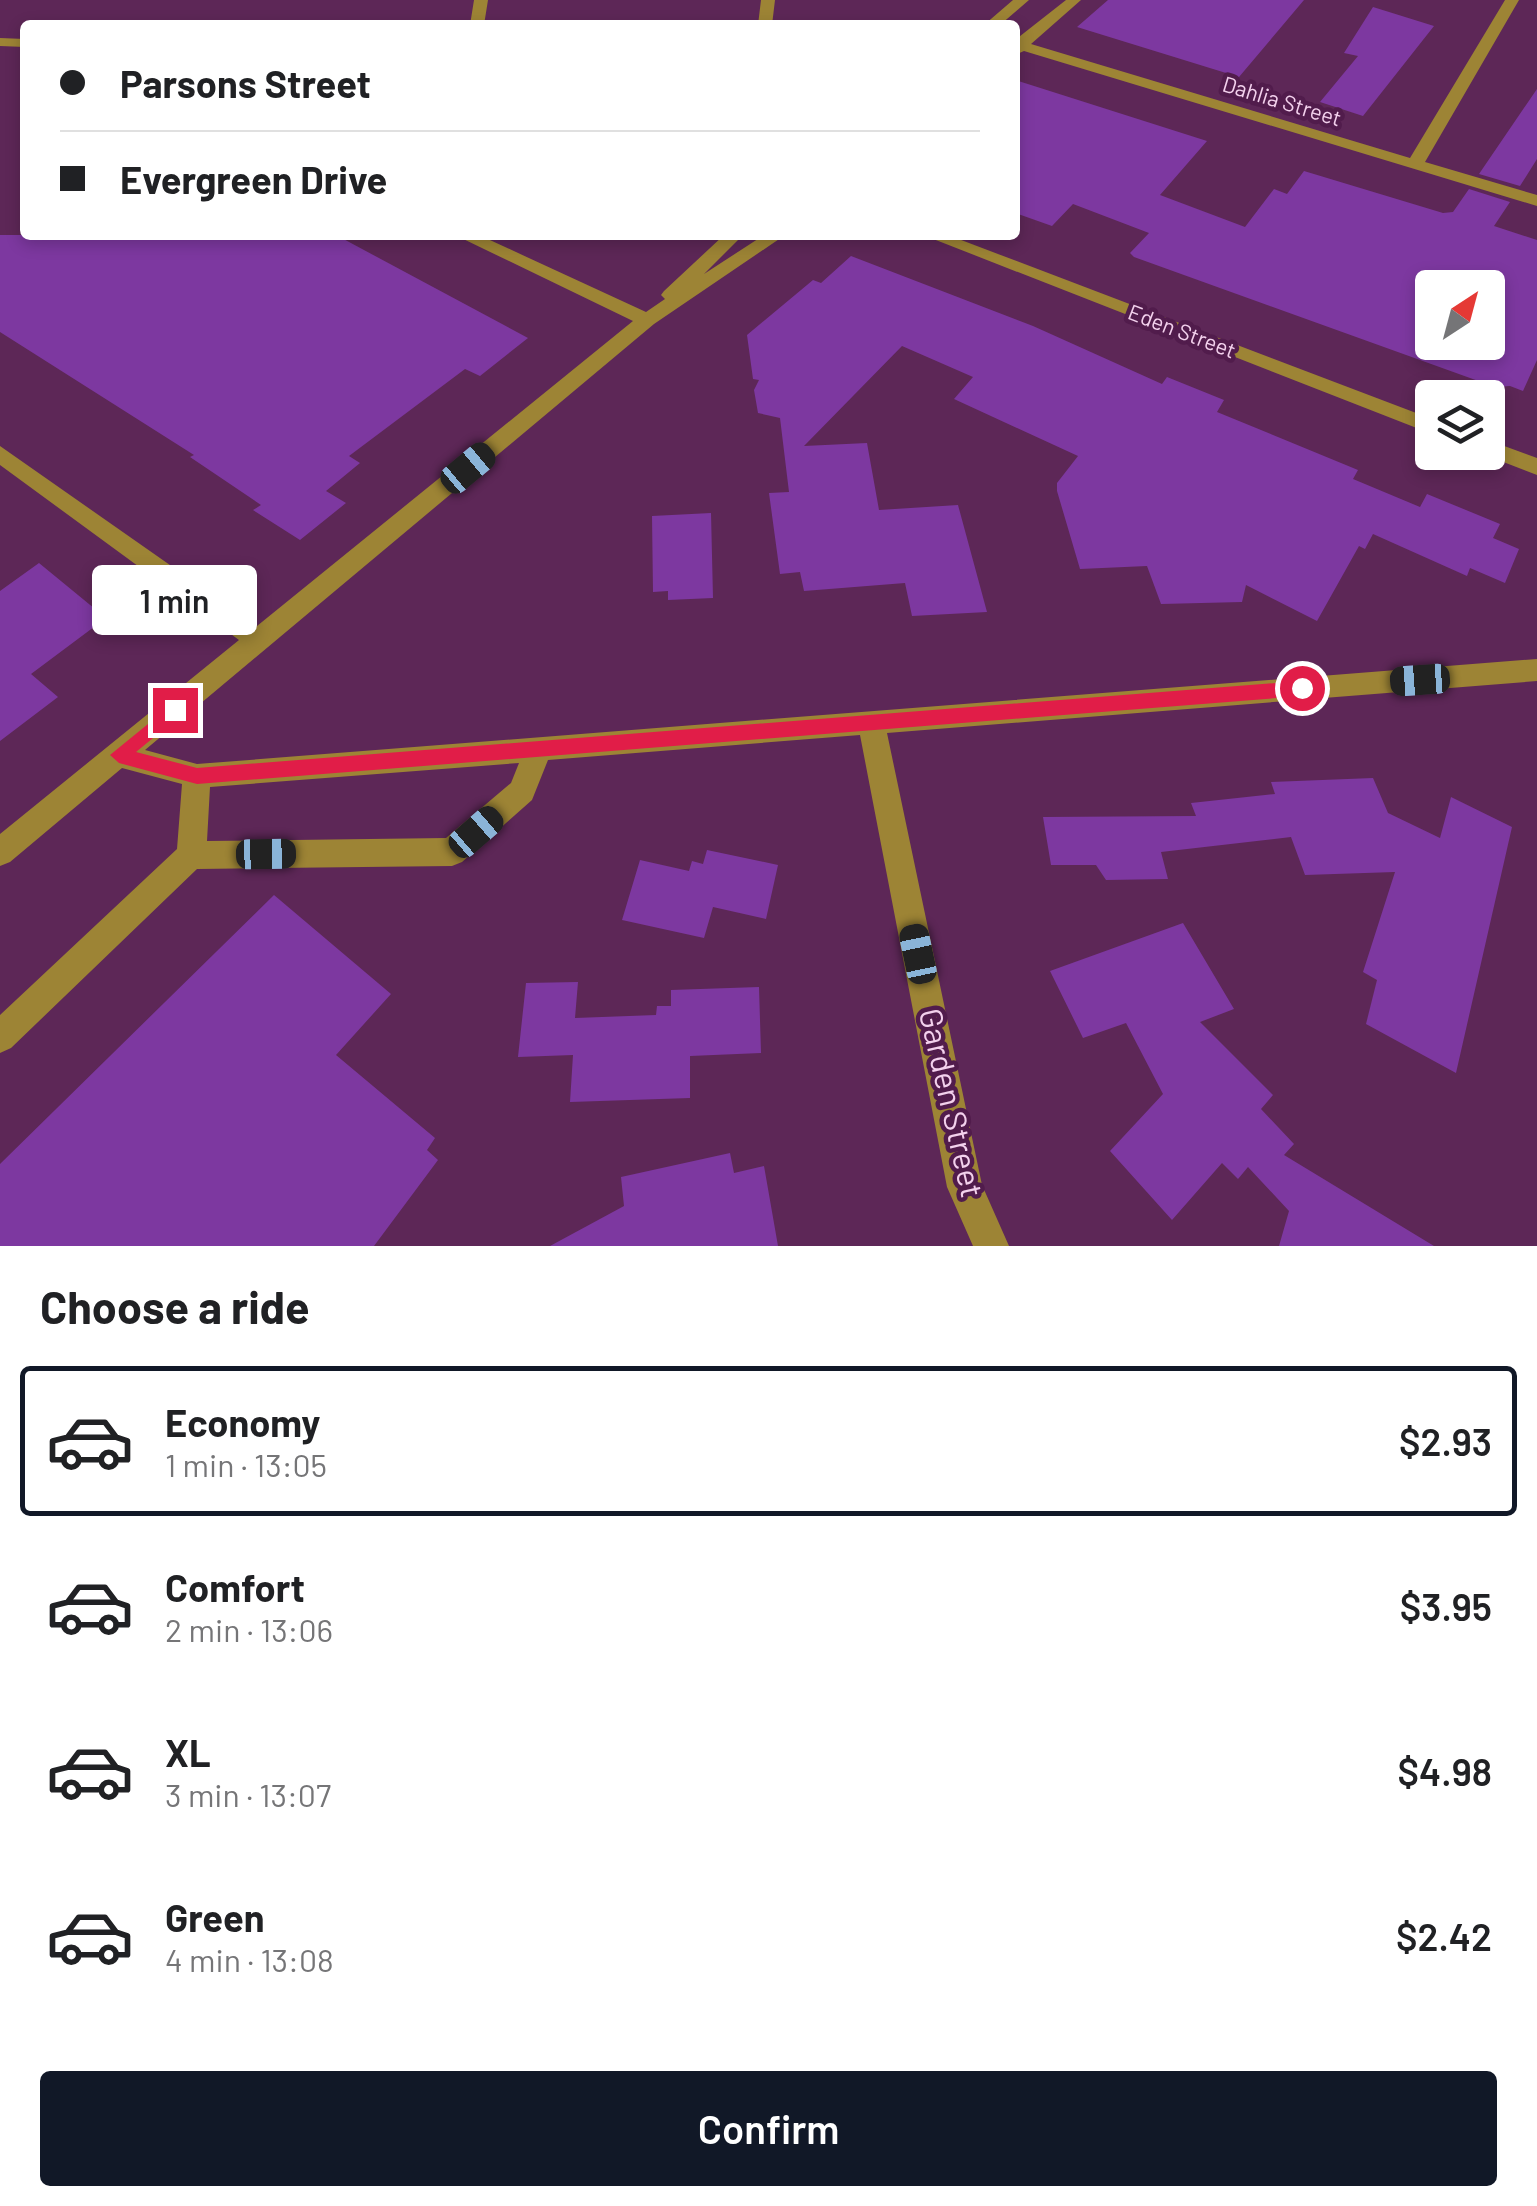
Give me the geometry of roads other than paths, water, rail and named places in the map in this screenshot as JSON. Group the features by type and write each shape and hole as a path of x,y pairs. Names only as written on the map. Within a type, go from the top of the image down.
{"street":[{"path":"997,20 1022,0"},
{"path":"1020,45 1074,0"},
{"path":"1416,164 1512,0"},
{"name":"Dahlia Street","path":"1020,48 1537,201"},
{"path":"475,240 647,320"},
{"path":"647,320 728,240"},
{"path":"0,852 647,320 768,240"},
{"name":"Eden Street","path":"945,240 1415,420"},
{"path":"0,454 259,642"},
{"path":"1505,454 1537,466"},
{"path":"119,755 197,776 1537,670"},
{"name":"Garden Street","path":"871,722 965,1187 992,1246"},
{"path":"191,855 452,852 522,791 539,748"},
{"path":"0,1037 191,855 197,776"}]}
